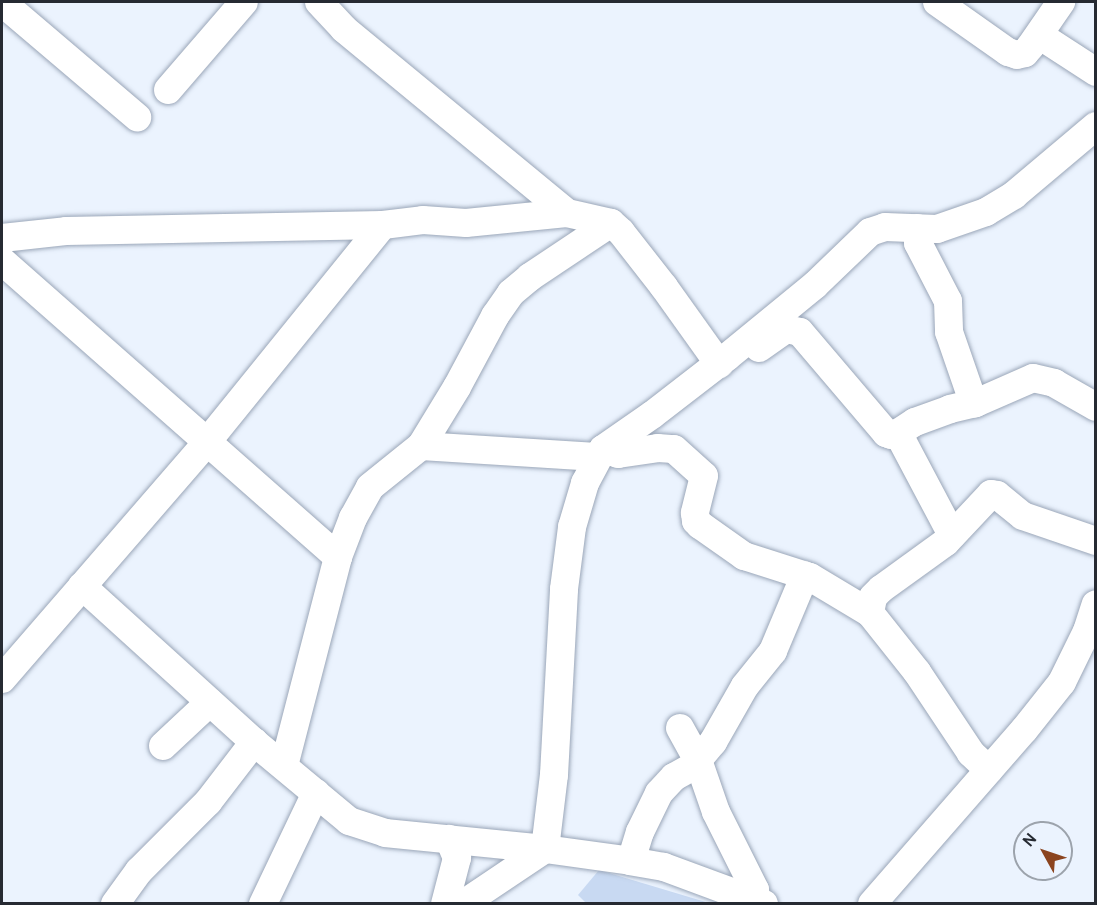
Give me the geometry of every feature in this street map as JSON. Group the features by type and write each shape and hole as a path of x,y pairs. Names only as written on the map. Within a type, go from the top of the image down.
{"street":[{"path":"168,90 244,2"},
{"path":"319,2 344,29 567,213"},
{"path":"937,2 998,45 1017,55 1025,53 1061,2"},
{"path":"4,5 137,117"},
{"path":"1039,35 1095,72"},
{"path":"463,903 545,849 554,775 564,589 572,527 585,483 600,453 723,360 815,285 870,232 885,227 937,229 986,212 1014,195 1095,126"},
{"path":"2,238 66,231 383,225 423,220 466,223 567,213 611,223 621,232 723,360 734,362 741,360 786,329 795,329 800,332 891,435 915,422 950,409 974,404 1033,378 1054,383 1095,407"},
{"path":"284,766 338,557 353,518 370,487 421,446 457,387 495,316 511,293 530,277 611,223"},
{"path":"2,679 207,442 383,225"},
{"path":"917,228 918,243 948,301 949,332 974,404"},
{"path":"2,261 338,557"},
{"path":"898,433 952,535"},
{"path":"421,446 618,454 658,448 674,449 704,476 695,513 696,521 744,556 805,576 832,588 870,613 917,672 971,753 989,770"},
{"path":"870,613 873,597 881,589 952,535 991,494 997,495 1023,516 1095,541"},
{"path":"631,861 640,832 659,793 674,777 692,767 713,742 746,686 773,651 805,576"},
{"path":"82,586 254,742 349,821 385,833 545,849 664,867 760,902"},
{"path":"872,903 989,770 1062,682 1087,631 1095,604"},
{"path":"163,746 210,702"},
{"path":"680,728 698,760 716,812 760,902"},
{"path":"115,903 139,871 208,802 254,742"},
{"path":"263,903 316,793"},
{"path":"445,903 457,858 449,839"}],"shaded area":[{"path":"599,870 709,903 586,903 578,895"}]}
